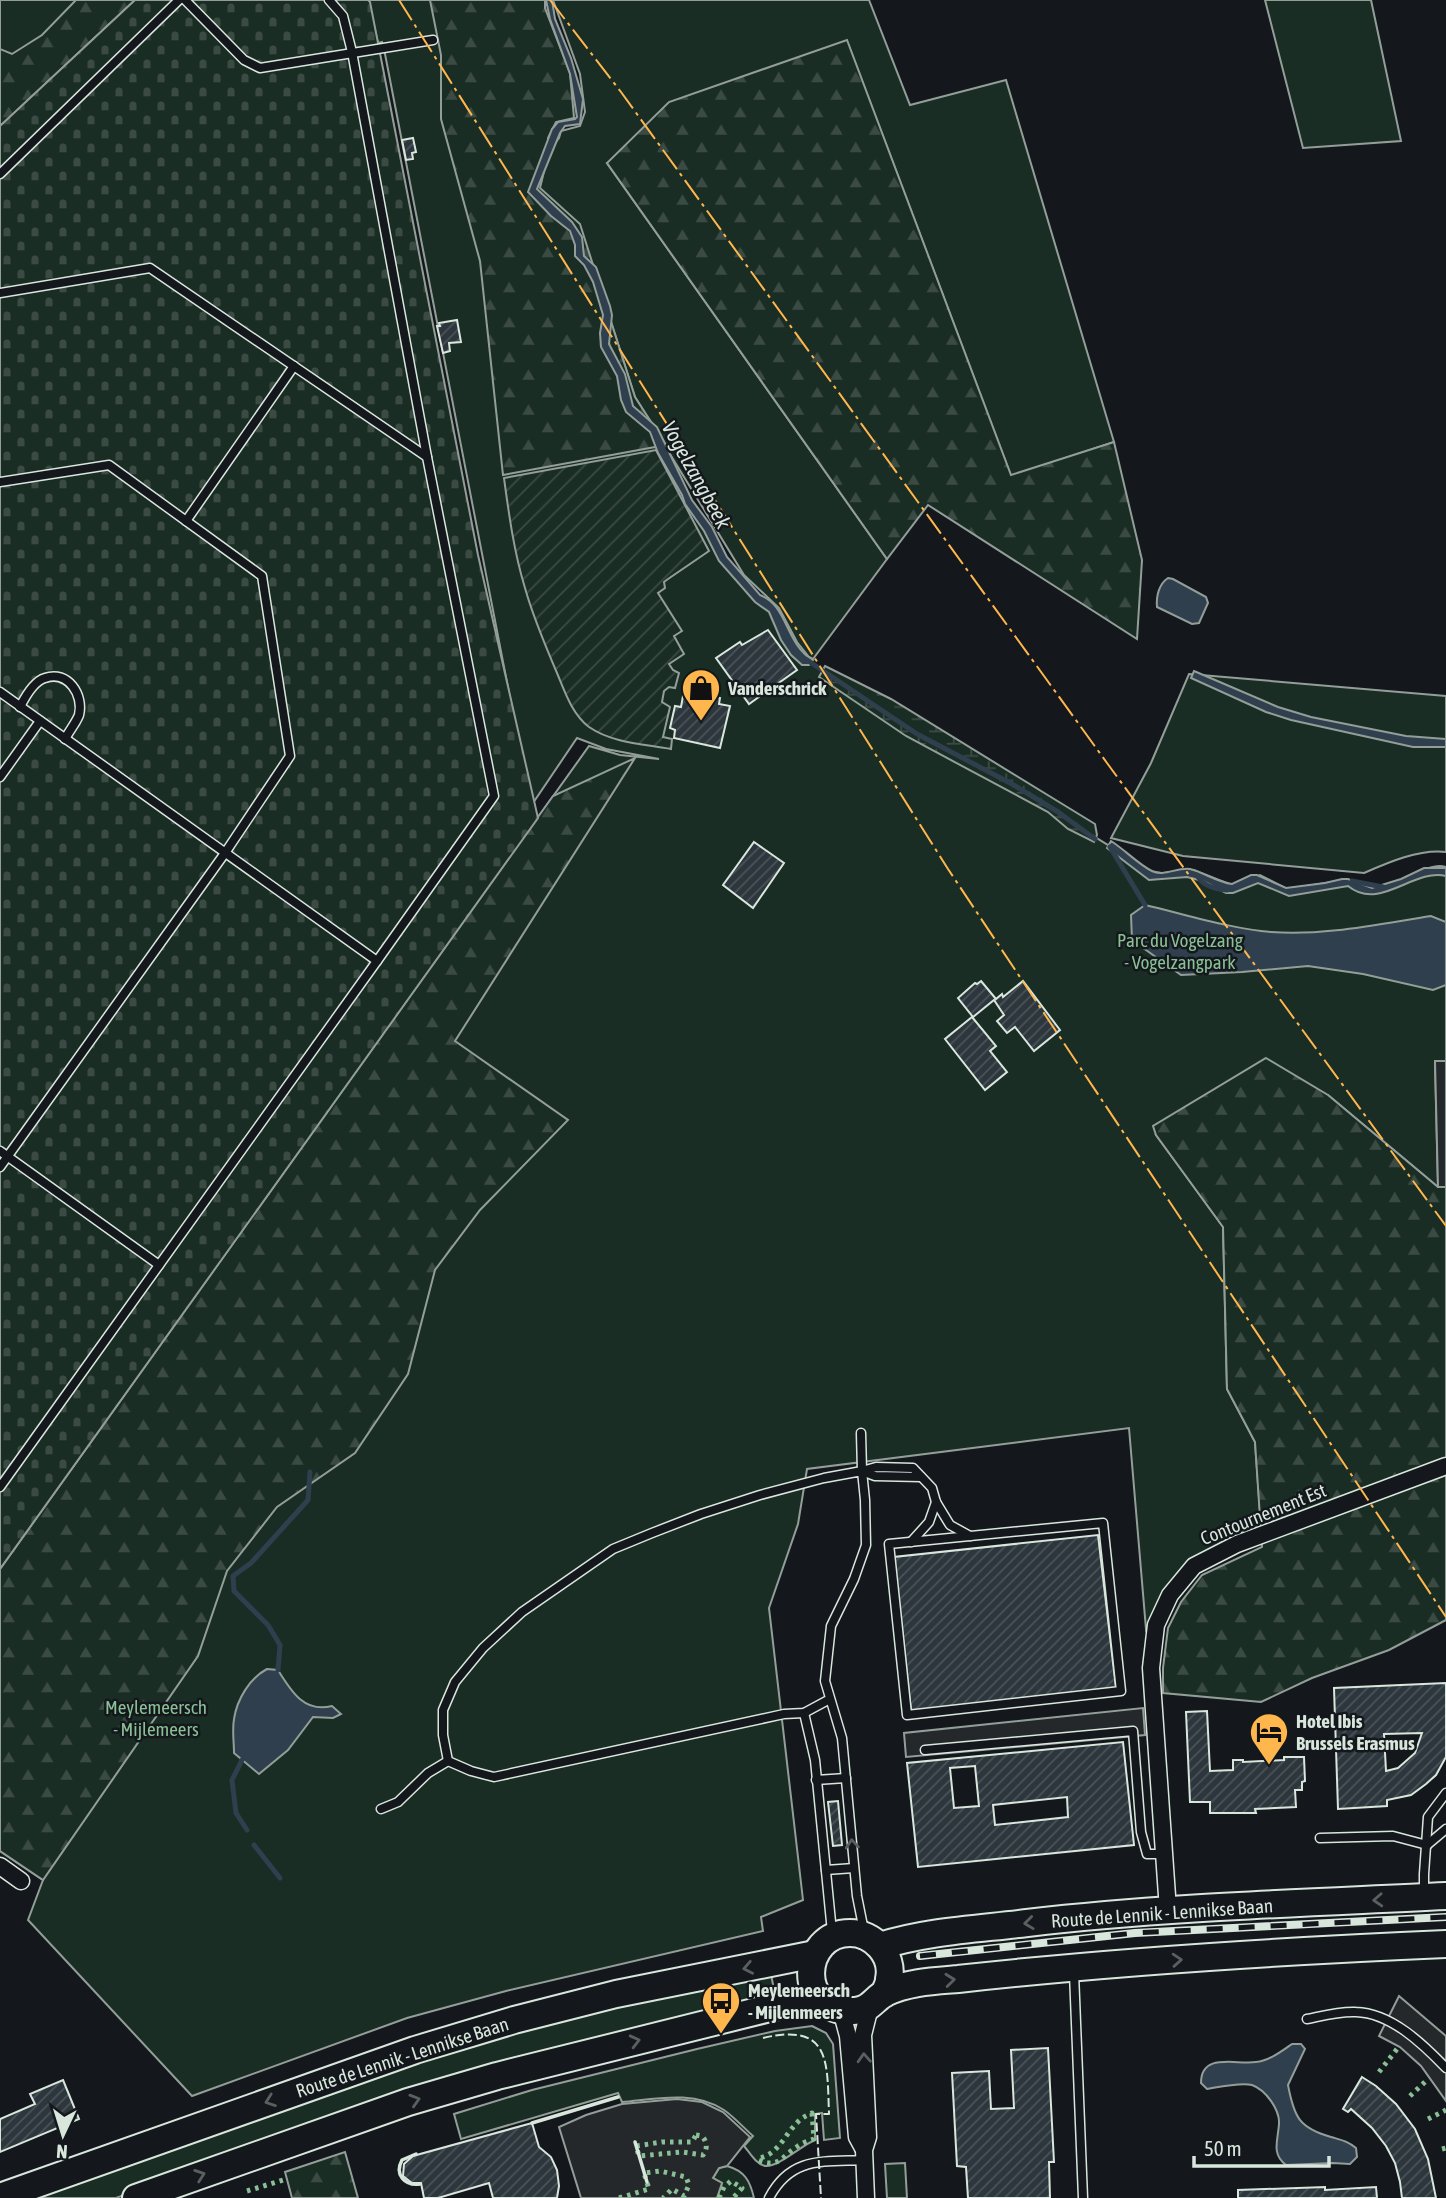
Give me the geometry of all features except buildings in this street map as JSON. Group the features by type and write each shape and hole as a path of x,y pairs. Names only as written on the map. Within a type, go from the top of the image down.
{"main road":[{"name":"Route de Lennik - Lennikse Baan","path":"0,2196 415,2050 514,2020 823,1946 848,1933 873,1941 1070,1918 1168,1910 1435,1897"},
{"path":"873,1941 888,1961 890,1978 877,2001"},
{"path":"823,1946 810,1968 811,1983 818,1996 832,2008 856,2011 917,1983 1073,1966 1446,1944"},
{"path":"136,2198 408,2102 472,2083 818,1996"}],"street":[{"name":"Contournement Est","path":"1168,1910 1151,1668 1156,1625 1170,1595 1194,1566 1237,1544 1446,1466"},
{"path":"0,1866 21,1881"},
{"path":"866,2198 864,2155 868,2137 863,2035 877,2001"},
{"path":"841,2010 848,2036 857,2137 864,2155"}],"lane":[{"path":"0,174 178,0"},
{"path":"185,0 244,60 260,68 433,40"},
{"path":"0,1487 494,796 427,457 352,52 343,16 329,0"},
{"path":"0,293 150,268 427,457"},
{"path":"186,521 294,366"},
{"path":"0,482 109,465 262,576 290,756 225,853 4,1154 0,1167"},
{"path":"20,707 33,687 45,678 63,678 77,689 80,703 78,717 65,739"},
{"path":"0,692 377,961"},
{"path":"0,777 40,721"},
{"path":"4,1154 159,1265"},
{"path":"861,1433 866,1545 855,1579 831,1626 825,1681 842,1738 857,1896 873,1941"},
{"path":"448,1761 443,1735 443,1710 455,1682 483,1648 522,1612 613,1549 701,1514 760,1495 876,1467 913,1468 932,1488 936,1502 950,1525 971,1536"},
{"path":"911,1542 923,1532 936,1502"},
{"path":"1103,1523 1122,1691 907,1715 889,1544 971,1536 1103,1523"},
{"path":"448,1761 494,1777 784,1714 804,1713 830,1699"},
{"path":"804,1713 810,1735 826,1870 823,1946"},
{"path":"925,1750 1133,1731 1141,1832 1147,1854 1164,1854"},
{"path":"381,1809 398,1802 428,1773 448,1761"},
{"path":"816,1780 846,1778"},
{"path":"1435,1897 1424,1874 1428,1817 1446,1793"},
{"path":"1427,1845 1446,1829"},
{"path":"1320,1838 1393,1836 1427,1845"},
{"path":"826,1870 854,1868"},
{"path":"1073,1966 1083,2198"},
{"path":"1307,2019 1355,2011 1377,2016 1415,2039 1446,2068"},
{"path":"769,2198 776,2185 793,2169 806,2164 864,2155"}],"green space":[{"path":"0,0 130,0 0,125"},
{"path":"76,0 135,0 0,126 0,49 12,54 42,35"},
{"path":"135,0 370,2 478,555 538,818 0,1569 0,126"},
{"path":"368,0 548,0 571,65 579,118 557,128 552,147 561,131 580,126 585,112 580,74 553,0 869,0 910,105 1006,80 1114,442 1011,476 847,41 607,163 887,559 813,659 797,642 779,608 744,575 635,397 610,319 603,333 660,449 725,561 771,607 800,658 1152,872 1194,870 1234,886 1260,875 1287,889 1345,880 1367,891 1402,881 1431,867 1446,867 1446,1061 1435,1062 1438,1187 1328,1095 1156,1135 1223,1227 1227,1389 1255,1442 1261,1526 1235,1535 1191,1560 1164,1591 1146,1629 1129,1428 807,1469 798,1524 769,1608 803,1900 761,1917 763,1931 506,1991 407,2018 192,2096 28,1920 43,1880 0,1851 0,1569 589,746 620,755 659,759 606,749 577,738 531,806 385,54 382,42 378,43"},
{"path":"430,0 545,0 545,8 570,73 574,118 556,122 548,138 549,151 540,188 580,224 635,397 666,445 503,475 480,261 441,119 441,55"},
{"path":"1265,0 1371,0 1401,141 1303,148"},
{"path":"847,40 1011,475 1114,442 1142,560 1137,639 928,505 887,559 607,163 669,102"},
{"path":"656,450 709,551 664,582 665,588 658,593 682,631 674,636 684,654 669,664 679,673 675,688 669,687 664,691 662,702 670,707 663,737 672,739 671,749 628,742 598,732 583,722 574,709 528,599 515,547 504,478"},
{"path":"825,666 891,699 1095,824 1097,835 1094,842 1068,829 1048,812 906,736 819,677"},
{"path":"1189,674 1446,696 1446,852 1415,854 1364,873 1183,856 1111,838 1151,763"},
{"path":"635,758 455,1041 568,1120 480,1210 435,1270 408,1374 355,1453 277,1507 227,1571 198,1656 43,1880 0,1851 0,1569 553,796"},
{"path":"1266,1058 1328,1095 1438,1187 1446,1187 1446,1620 1389,1650 1312,1678 1261,1702 1163,1693 1168,1628 1181,1602 1202,1575 1262,1547 1255,1442 1227,1389 1223,1227 1156,1135 1153,1126"},
{"path":"770,1969 776,2000 366,2109 116,2198 25,2198 460,2046"},
{"path":"812,2026 826,2033 833,2044 840,2138 824,2140 822,2113 815,2114 815,2140 770,2166 762,2165 751,2155 744,2146 753,2136 728,2113 712,2104 687,2098 622,2102 618,2093 461,2139 454,2114 532,2090 697,2049 775,2031"},
{"path":"345,2152 358,2198 292,2198 285,2172"},
{"path":"905,2163 907,2198 887,2198 885,2164"},
{"path":"727,2166 746,2178 754,2198 717,2198 722,2183 713,2178 719,2168"}],"shaded area":[{"path":"1435,1061 1446,1061 1446,1187 1438,1187"},
{"path":"1143,1708 1145,1735 906,1757 904,1733"},
{"path":"1399,1996 1446,2036 1446,2101 1421,2066 1400,2047 1379,2036"},
{"path":"677,2099 702,2102 723,2112 750,2137 727,2166 719,2168 713,2178 722,2183 717,2198 581,2198 559,2127 622,2104"}],"water":[{"path":"546,0 552,0 555,19 571,58 583,99 580,124 565,126 560,133 537,189 572,222 582,237 584,256 596,267 612,315 609,344 625,374 633,406 657,427 692,500 712,527 727,557 760,595 776,607 797,645 813,660 809,665 802,665 791,655 769,612 755,602 719,561 704,531 685,504 650,432 626,412 617,376 601,347 603,315 593,282 584,265 575,256 575,245 570,231 528,192 552,129 558,122 577,117 570,74"},
{"path":"1168,578 1206,597 1208,603 1199,623 1192,624 1157,607 1159,591"},
{"path":"1194,671 1278,707 1311,717 1406,736 1446,739 1446,747 1413,747 1291,720 1266,712 1191,678"},
{"path":"1111,841 1157,873 1190,869 1232,884 1257,875 1286,888 1348,879 1372,888 1424,868 1446,868 1446,876 1421,878 1372,894 1360,893 1348,886 1289,896 1258,883 1226,893 1203,881 1187,877 1149,880 1107,848"},
{"path":"1145,905 1240,928 1291,933 1351,928 1431,916 1446,922 1446,985 1433,990 1363,974 1308,966 1181,975 1132,940 1131,915"},
{"path":"267,1669 278,1670 299,1699 314,1706 332,1706 341,1714 333,1718 313,1717 288,1750 259,1774 234,1753 233,1723 245,1690"},
{"path":"1292,2044 1301,2044 1305,2049 1288,2085 1296,2113 1312,2130 1356,2148 1357,2157 1350,2164 1286,2165 1277,2151 1279,2119 1271,2101 1262,2091 1247,2084 1207,2089 1201,2083 1203,2073 1213,2064 1261,2061"}],"waterway":[{"name":"Vogelzangbeek","path":"807,660 917,734 1012,784 1095,839"},
{"path":"1110,847 1145,905"},
{"name":"Vogelzangbeek","path":"1197,875 1209,886 1227,890"},
{"name":"Vogelzangbeek","path":"1352,881 1383,887"},
{"path":"278,1670 280,1645 268,1625 234,1591 233,1576 251,1563 308,1500 310,1472"},
{"path":"242,1760 232,1780 236,1813 247,1830"},
{"path":"254,1845 280,1878"}],"railway":[{"path":"920,1956 1135,1933 1446,1917"}],"hedge":[{"path":"1379,2072 1397,2049"},
{"path":"1410,2096 1427,2080"},
{"path":"1428,2119 1446,2110"},
{"path":"812,2113 814,2139 800,2145 776,2162 758,2160 771,2153 799,2121 812,2113"},
{"path":"696,2135 702,2136 706,2143 703,2155 682,2152 639,2156 636,2146 662,2142 692,2142 696,2135"},
{"path":"1442,2149 1446,2148"},
{"path":"619,2198 649,2189 644,2173 660,2171 686,2177 689,2185 684,2196 672,2189 663,2198"},
{"path":"247,2191 283,2180"},
{"path":"719,2198 724,2187 731,2181 742,2188 733,2198"}],"fence":[{"path":"763,2038 802,2036 813,2041 821,2050 827,2078 829,2114 816,2114 821,2198"}],"wall":[{"path":"532,2123 618,2097"},
{"path":"635,2142 647,2182"},
{"path":"416,2154 402,2160 399,2170 406,2181 420,2184"}],"power":[{"path":"399,0 948,869 1446,1617"},
{"path":"550,0 621,92 1446,1226"}],"place":[{"name":"Vanderschrick","path":"701,722"},
{"name":"Hotel Ibis Brussels Erasmus","path":"1269,1766"},
{"name":"Meylemeersch - Mijlenmeers","path":"721,2035"}],"park label":[{"name":"Parc du Vogelzang - Vogelzangpark","path":"1180,951"},
{"name":"Meylemeersch - Mijlemeers","path":"156,1718"}]}
